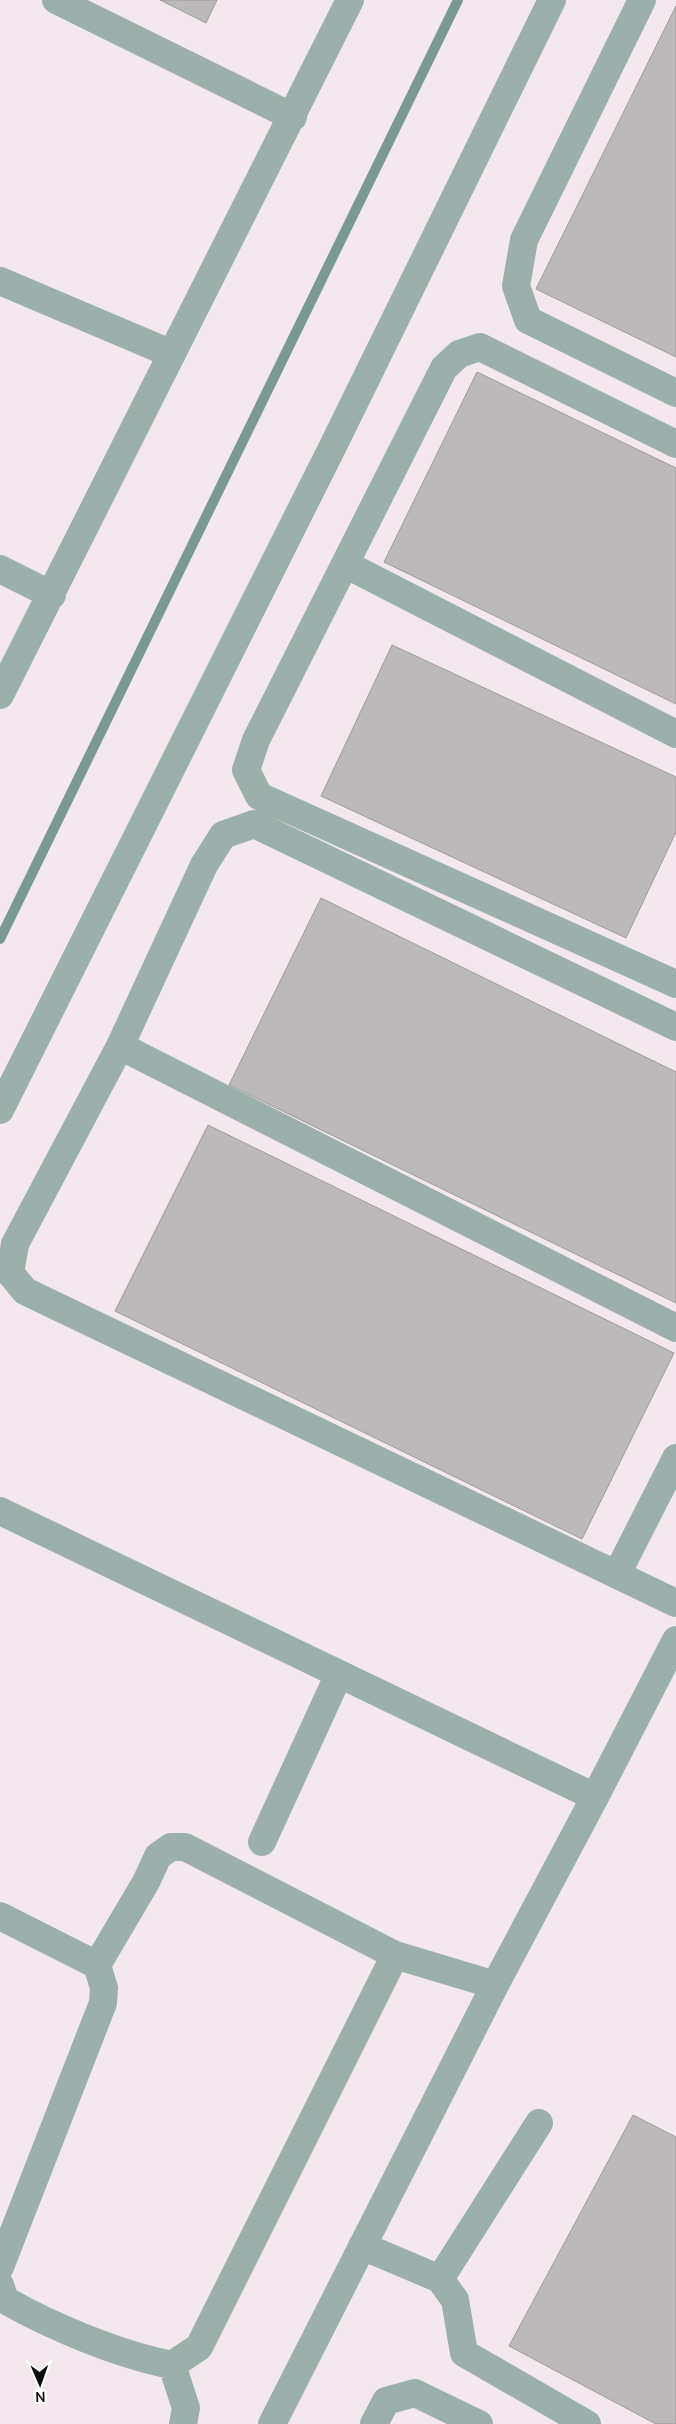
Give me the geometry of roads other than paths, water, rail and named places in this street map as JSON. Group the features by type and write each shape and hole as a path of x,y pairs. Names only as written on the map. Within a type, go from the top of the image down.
{"street":[{"path":"56,0 293,117"},
{"path":"0,695 293,117 350,0"},
{"path":"1,1105 333,446 552,0"},
{"path":"642,0 524,240 516,286 528,320 676,393"},
{"path":"0,281 172,354"},
{"path":"676,444 480,347 459,354 444,368 256,740 246,770 259,796 676,984"},
{"path":"345,564 676,734"},
{"path":"0,569 52,595"},
{"path":"676,1027 254,824 224,835 204,866 120,1046 15,1244 10,1273 24,1292 676,1603"},
{"path":"120,1046 676,1328"},
{"path":"617,1574 676,1458"},
{"path":"0,1511 596,1797"},
{"path":"272,2424 494,1985 596,1797 676,1640"},
{"path":"262,1842 338,1674"},
{"path":"97,1965 146,1882 158,1856 171,1848 185,1847 395,1955 494,1985"},
{"path":"0,1916 97,1965 104,1988 103,2003 0,2268"},
{"path":"0,2286 5,2300 31,2315 142,2360 172,2365 198,2347 395,1955"},
{"path":"440,2279 539,2123"},
{"path":"362,2246 440,2279 455,2300 464,2353 587,2424"},
{"path":"172,2365 186,2408 183,2424"},
{"path":"374,2424 386,2401 415,2393 479,2424"}],"waterway":[{"path":"0,939 458,0"}]}
